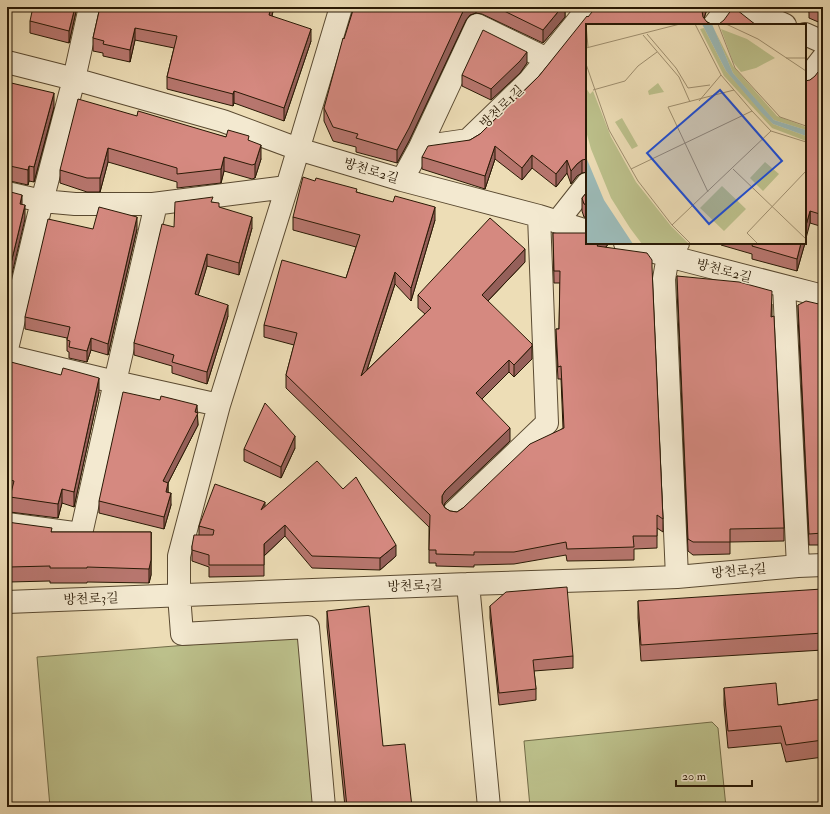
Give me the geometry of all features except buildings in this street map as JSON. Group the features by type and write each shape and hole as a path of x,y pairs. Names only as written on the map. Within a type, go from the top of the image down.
{"street":[{"path":"7,349 42,201 74,79 90,7"},
{"path":"324,807 308,627 182,634 179,595 179,556 219,405 341,7"},
{"name":"방천로1길","path":"420,147 468,140 529,81 589,7"},
{"path":"715,24 728,7"},
{"path":"745,7 783,24"},
{"path":"402,180 420,147 477,25 546,59"},
{"path":"806,34 823,42"},
{"path":"806,80 823,58"},
{"name":"방천로2길","path":"7,62 74,79 223,121 298,149 402,180 586,231"},
{"path":"454,512 547,423 548,219 586,185"},
{"path":"7,193 42,201 75,204 156,204 287,187"},
{"path":"7,524 81,534 156,204"},
{"name":"방천로2길","path":"634,244 673,249 784,286 823,296"},
{"path":"673,249 664,279 677,576"},
{"path":"784,286 798,566"},
{"path":"7,356 219,405"},
{"name":"방천로3길","path":"7,602 468,584 626,580 823,565"},
{"path":"468,584 489,807"}],"green space":[{"path":"300,636 314,807 50,807 37,657"},
{"path":"712,722 718,728 726,807 530,807 524,741"}]}
